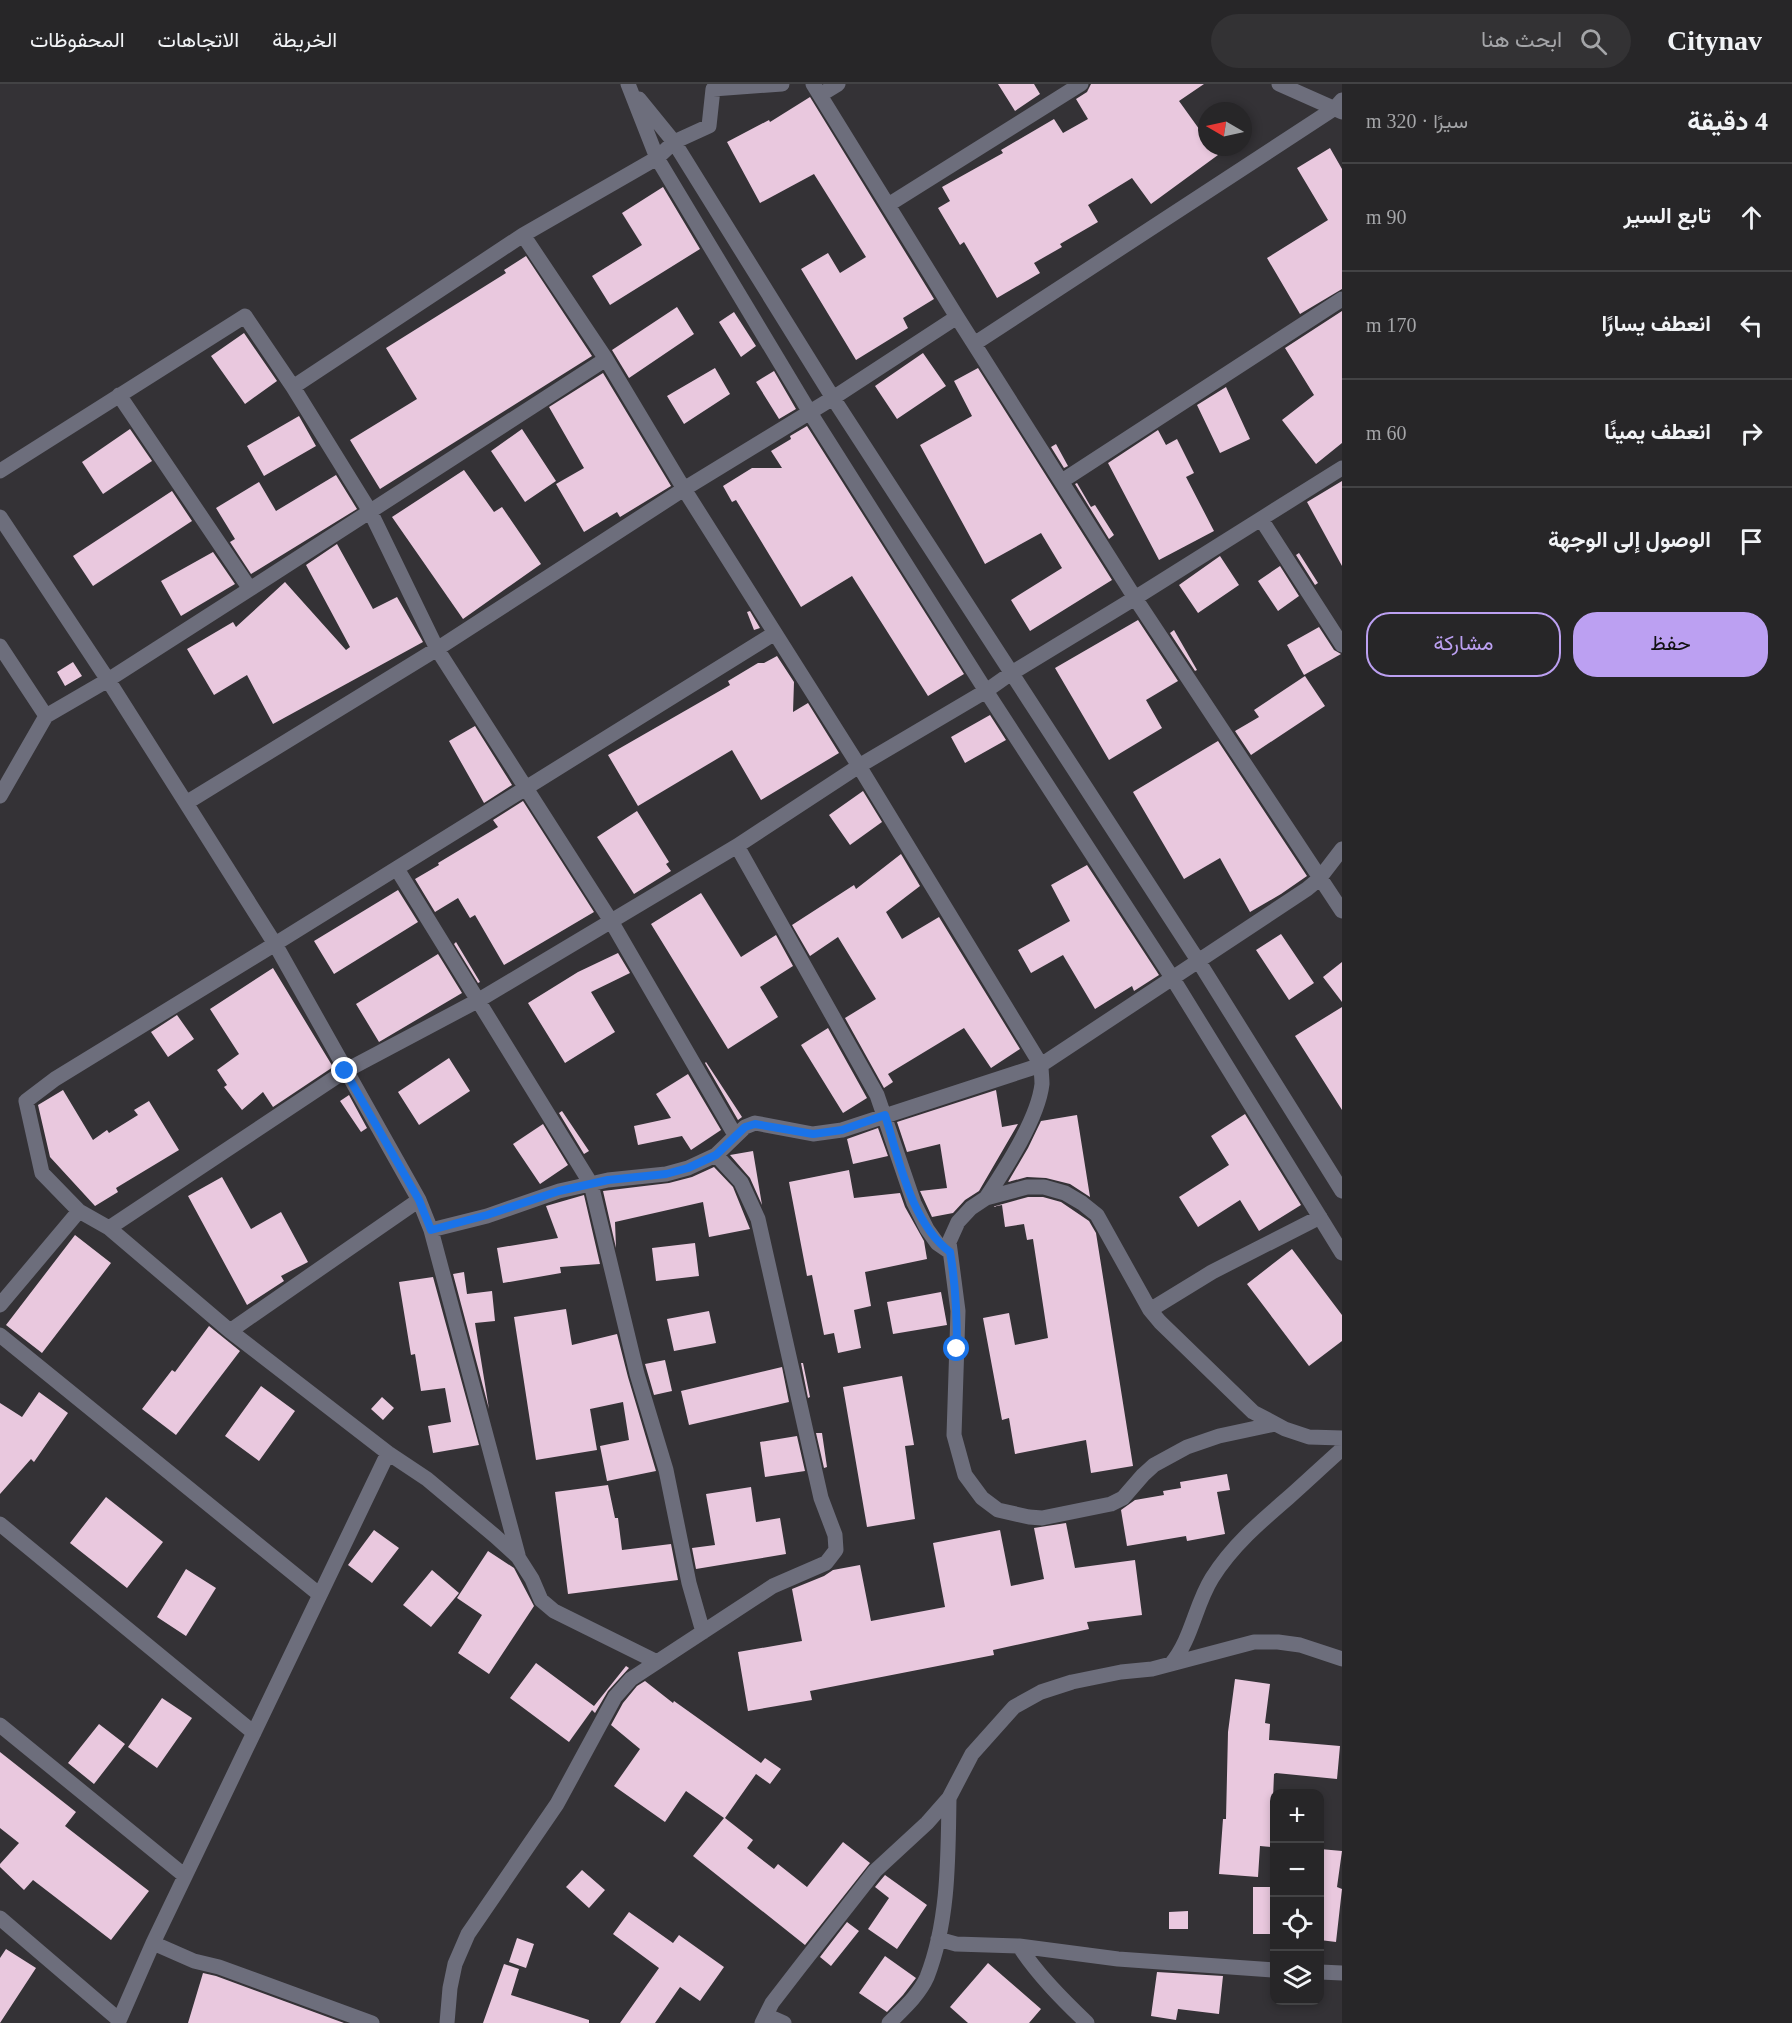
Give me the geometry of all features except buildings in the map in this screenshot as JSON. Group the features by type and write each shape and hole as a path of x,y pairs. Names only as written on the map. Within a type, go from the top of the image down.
{"street":[{"path":"293,387 523,236 657,158 674,142 709,126 713,89 782,84"},
{"path":"838,84 816,90 1136,598 1319,879 1342,910"},
{"path":"888,205 1081,84"},
{"path":"1279,84 1340,107"},
{"path":"629,86 674,142 833,398 1198,962 1342,1191"},
{"path":"629,86 657,158 810,411 986,691 1173,979 1342,1253"},
{"path":"974,344 1340,107"},
{"path":"523,236 606,359 684,489 859,766 1041,1065 1042,1085 1025,1131 1011,1159 986,1198"},
{"path":"1062,482 1342,299"},
{"path":"0,471 245,316 293,387 371,513 437,649 611,921 735,1135"},
{"path":"186,803 437,649 684,489 833,398 957,317"},
{"path":"0,796 46,716 108,680 371,513 606,359"},
{"path":"119,395 250,590"},
{"path":"109,1228 345,1071 478,1000 737,846 859,766 986,691 1342,468"},
{"path":"0,517 108,680 274,944 419,1200 431,1230 518,1557"},
{"path":"1261,519 1342,645"},
{"path":"657,1662 554,1611 541,1600 532,1579 518,1557 427,1479 388,1453 230,1331 109,1228 79,1211 42,1173 26,1101 65,1072 775,633"},
{"path":"0,646 46,716"},
{"path":"737,846 877,1095 914,1203 927,1229 937,1243 950,1252"},
{"path":"431,1230 487,1215 559,1191 608,1180 666,1174 688,1168 716,1155 745,1127 755,1124 813,1134 842,1130 1041,1065 1307,889 1319,879 1342,849"},
{"path":"396,869 591,1184 636,1374 661,1447 689,1583 703,1632"},
{"path":"447,2023 450,1988 468,1934 557,1804 615,1697 631,1679 773,1586 826,1563 832,1557 836,1544 821,1498 758,1219 741,1182 716,1155"},
{"path":"1275,1424 1219,1436 1187,1447 1154,1466 1123,1498 1111,1504 1042,1518 1011,1515 998,1510 982,1498 965,1475 954,1435 958,1311 949,1242 958,1222 971,1208 986,1198 1026,1187 1044,1187 1065,1193 1097,1215 1150,1310 1175,1338 1253,1412 1275,1424 1309,1437 1342,1438"},
{"path":"230,1331 419,1200"},
{"path":"0,1305 79,1211"},
{"path":"1150,1310 1212,1272 1320,1216"},
{"path":"0,1335 320,1595"},
{"path":"1171,1664 1180,1654 1202,1595 1228,1554 1254,1527 1342,1449"},
{"path":"0,1918 119,2021 153,1943 388,1453"},
{"path":"0,1524 254,1733"},
{"path":"784,2023 764,2019 799,1968 875,1871 927,1823 949,1798 972,1754 1014,1707 1041,1692 1072,1682 1171,1664 1254,1642 1300,1645 1342,1659"},
{"path":"0,1725 185,1876"},
{"path":"889,2023 912,2001 927,1978 938,1939 947,1869 949,1798"},
{"path":"938,1939 967,1946 1019,1946 1118,1959 1270,1970"},
{"path":"153,1943 194,1961 219,1967 372,2023"},
{"path":"1019,1946 1033,1967 1059,1997 1087,2023"},
{"path":"1324,1972 1342,1973"}],"route":[{"path":"345,1071 419,1200 431,1230 487,1215 559,1191 608,1180 666,1174 688,1168 716,1155 745,1127 755,1124 813,1134 842,1130 885,1115 914,1203 937,1243 950,1252 958,1311 957,1349"}]}
